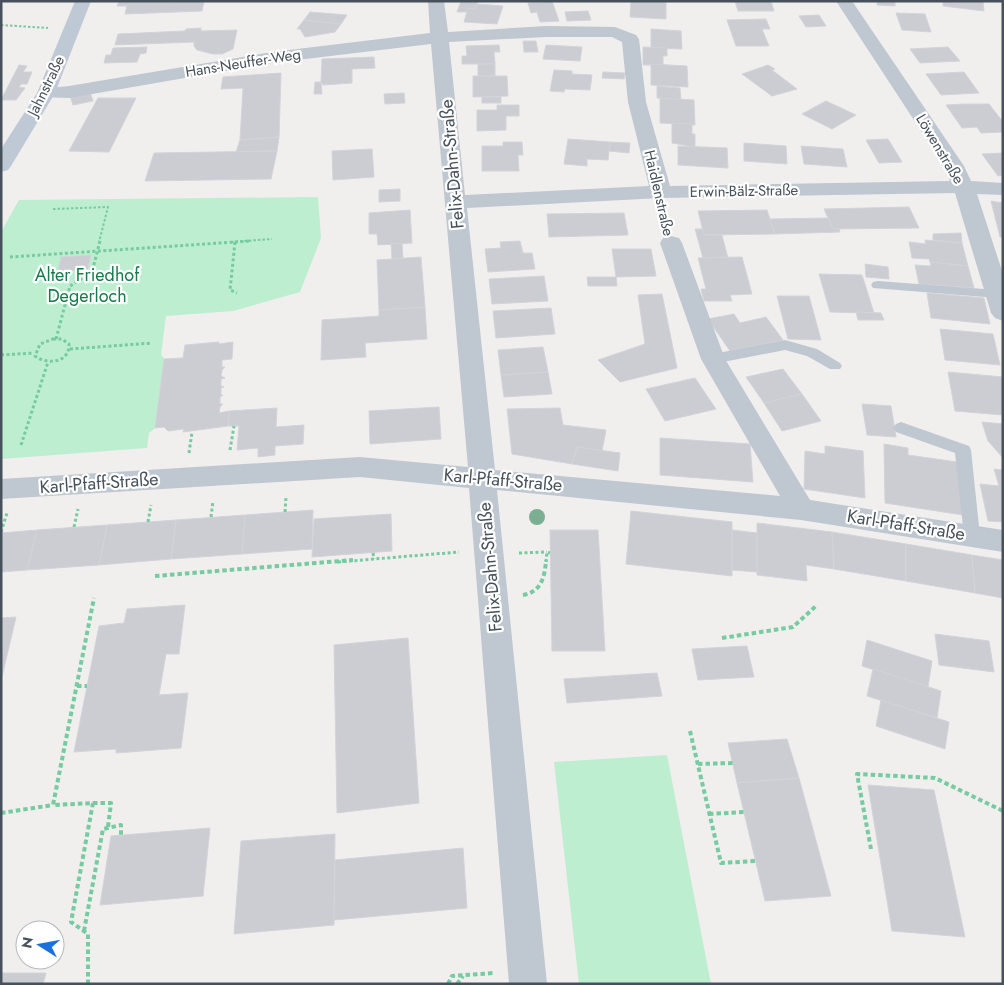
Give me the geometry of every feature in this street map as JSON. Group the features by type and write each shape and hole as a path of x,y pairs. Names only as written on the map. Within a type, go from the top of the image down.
{"main road":[{"name":"Jahnstraße","path":"1,166 46,93 83,1"}],"street":[{"name":"Felix-Dahn-Straße","path":"436,1 489,549 528,984"},
{"name":"Löwenstraße","path":"844,1 954,166 964,186 1000,304"},
{"name":"Haidlenstraße","path":"440,37 615,32 630,39 637,102 660,192"},
{"name":"Hans-Neuffer-Weg","path":"46,93 69,92 283,55 440,37"},
{"name":"Erwin-Bälz-Straße","path":"456,202 660,192 964,186 1003,189"},
{"name":"Haidlenstraße","path":"671,243 713,359 801,509"},
{"name":"Karl-Pfaff-Straße","path":"1,489 360,467 482,477 801,509 1003,541"}],"lane":[{"path":"878,285 1000,304"},
{"path":"713,359 785,345 812,352 835,366"},
{"path":"900,428 963,450 972,536"}],"path":[{"path":"1,25 72,30"},
{"path":"54,209 108,207 92,272 70,286 56,339"},
{"path":"10,257 272,239"},
{"path":"235,242 230,290 237,294"},
{"path":"34,353 39,345 56,339 66,341 69,344 70,350"},
{"path":"34,353 37,359 48,362 63,358 70,350 152,343"},
{"path":"1,355 34,353"},
{"path":"21,445 48,362"},
{"path":"231,445 234,426"},
{"path":"188,456 192,432"},
{"path":"156,576 489,549"},
{"path":"493,594 527,595 540,586 545,572 547,552 550,553"},
{"path":"373,553 374,559"},
{"path":"53,805 94,598"},
{"path":"722,638 793,627 816,605"},
{"path":"76,686 87,686"},
{"path":"690,731 721,863 756,861"},
{"path":"698,764 733,763"},
{"path":"870,849 857,774 935,778 1003,811"},
{"path":"88,984 88,934 71,922 93,803"},
{"path":"1,813 53,805 111,803 108,827"},
{"path":"709,814 744,812"},
{"path":"84,931 103,829 121,825 121,835"},
{"path":"448,984 452,976 463,975 457,984"}],"green space":[{"name":"Alter Friedhof Degerloch","path":"318,197 321,238 300,292 233,311 166,316 161,354 164,359 155,428 149,433 147,448 1,459 1,232 19,200"},
{"path":"667,755 711,984 579,984 554,762"}],"building":[{"path":"119,1 204,1 202,11 125,14 127,6 117,6"},
{"path":"461,1 478,1 475,9 468,8 467,12 457,12"},
{"path":"552,1 559,21 540,22 537,12 531,13 528,3"},
{"path":"631,1 666,1 666,19 630,17"},
{"path":"735,1 771,1 774,11 738,11"},
{"path":"877,1 895,1 895,6 877,5"},
{"path":"943,1 983,1 984,11 943,6"},
{"path":"477,4 503,6 497,24 464,22 468,8 475,9"},
{"path":"588,11 591,20 567,21 565,12"},
{"path":"310,12 347,15 341,24 304,20"},
{"path":"896,13 925,14 931,32 902,30"},
{"path":"819,15 826,26 806,27 799,16"},
{"path":"766,19 770,29 762,29 769,46 736,46 727,20"},
{"path":"304,20 341,24 335,32 305,37 300,29 297,29"},
{"path":"201,28 201,31 237,30 233,49 222,54 213,54 197,50 194,42 115,45 118,34 185,31 186,29"},
{"path":"651,29 681,31 682,49 651,48"},
{"path":"523,41 536,41 538,52 524,52"},
{"path":"499,45 500,52 494,52 495,64 462,64 462,56 467,56 466,46"},
{"path":"546,45 582,47 580,61 543,59"},
{"path":"147,47 146,53 140,54 137,62 104,63 106,55 111,55 113,48"},
{"path":"643,47 667,48 667,56 663,56 663,65 643,65"},
{"path":"948,47 960,61 920,63 910,49"},
{"path":"374,57 375,68 352,69 352,83 323,85 321,82 322,59"},
{"path":"478,64 495,64 495,76 478,76"},
{"path":"651,64 687,66 688,87 651,85"},
{"path":"19,65 27,66 23,72 32,72 27,84 21,84 19,87 25,88 16,100 1,100"},
{"path":"768,65 797,89 772,96 742,74"},
{"path":"554,70 572,71 572,74 592,75 590,90 565,89 564,92 550,91"},
{"path":"603,72 625,73 624,79 602,78"},
{"path":"964,72 979,93 941,95 926,74"},
{"path":"281,73 279,137 240,140 243,88 221,89 223,77"},
{"path":"473,76 507,76 508,96 473,97"},
{"path":"315,82 321,82 322,94 314,94"},
{"path":"657,86 680,88 681,100 657,98"},
{"path":"90,92 93,101 73,105 70,96"},
{"path":"404,93 405,103 385,104 384,94"},
{"path":"482,97 501,97 501,103 482,103"},
{"path":"98,98 136,98 109,152 69,151"},
{"path":"660,98 694,100 695,125 660,123"},
{"path":"826,101 856,115 832,129 802,114"},
{"path":"989,104 1003,122 1003,132 981,133 977,127 962,128 946,105"},
{"path":"497,105 519,105 519,116 506,116 506,130 477,131 477,110 497,110"},
{"path":"672,123 692,124 692,134 695,134 695,147 672,143"},
{"path":"279,137 277,151 236,152 240,140"},
{"path":"568,139 610,142 608,160 587,159 587,166 564,164"},
{"path":"888,139 902,162 879,163 866,140"},
{"path":"503,142 522,142 523,155 518,155 519,171 482,171 482,146 503,146"},
{"path":"610,142 630,143 629,153 609,151"},
{"path":"744,143 786,146 787,164 744,161"},
{"path":"678,146 727,148 728,168 678,165"},
{"path":"801,146 843,149 847,167 804,164"},
{"path":"372,149 374,177 333,180 332,151"},
{"path":"277,151 271,179 145,181 154,153"},
{"path":"1003,153 1003,175 998,176 982,154"},
{"path":"400,189 400,201 379,202 379,190"},
{"path":"991,201 1003,203 1003,237 1000,237"},
{"path":"909,207 919,228 833,229 824,209"},
{"path":"410,210 412,243 378,245 377,234 369,234 369,213"},
{"path":"767,210 775,234 704,235 698,211"},
{"path":"624,213 628,235 549,237 547,214"},
{"path":"828,218 833,229 839,229 840,232 775,234 770,219"},
{"path":"695,229 703,229 704,235 722,235 728,258 703,258"},
{"path":"961,233 962,243 933,240 933,234"},
{"path":"925,240 962,243 968,266 912,258 909,242 926,244"},
{"path":"520,241 523,253 532,253 535,269 488,272 485,249 501,248 500,242"},
{"path":"402,243 403,258 392,259 391,244"},
{"path":"612,249 651,249 656,276 616,277"},
{"path":"91,255 88,269 58,271 61,257"},
{"path":"421,257 425,307 379,310 377,260"},
{"path":"742,257 752,294 730,295 732,301 704,301 701,289 706,289 698,258"},
{"path":"930,262 968,266 974,288 919,284 915,265 931,266"},
{"path":"865,264 888,267 889,279 866,277"},
{"path":"819,274 862,275 874,313 830,312"},
{"path":"544,276 548,301 492,304 489,279"},
{"path":"587,277 616,277 617,286 588,286"},
{"path":"927,293 984,298 990,324 931,318"},
{"path":"662,294 677,368 620,382 598,360 645,344 638,295"},
{"path":"777,296 809,296 821,340 788,339"},
{"path":"425,307 427,339 365,343 366,357 321,360 322,320 379,316 379,310"},
{"path":"551,308 555,334 496,338 493,311"},
{"path":"856,312 881,313 884,320 858,320"},
{"path":"734,314 740,323 766,317 783,340 730,351 708,319"},
{"path":"940,329 993,334 1000,365 945,360"},
{"path":"219,342 219,344 233,342 232,359 222,360 222,367 225,367 222,370 221,376 225,378 221,379 221,386 224,387 221,388 221,395 223,395 220,397 220,404 223,404 220,407 219,413 229,411 228,426 183,432 184,429 168,431 164,427 155,428 164,359 183,358 185,345"},
{"path":"543,347 548,372 501,375 498,350"},
{"path":"783,369 802,394 764,403 746,377"},
{"path":"548,372 552,394 504,397 501,375"},
{"path":"948,372 1003,377 1003,415 955,411"},
{"path":"695,378 716,409 665,421 646,389"},
{"path":"802,394 821,421 782,431 764,403"},
{"path":"862,404 891,406 896,437 867,435"},
{"path":"439,407 441,439 370,444 369,411"},
{"path":"277,408 276,427 304,425 303,444 275,446 275,455 258,457 258,448 237,450 239,426 228,426 229,411"},
{"path":"560,408 563,425 606,430 602,451 577,447 572,464 512,454 507,409"},
{"path":"982,422 1003,424 1003,458 988,441"},
{"path":"660,438 750,444 753,482 660,475"},
{"path":"884,444 908,448 908,455 964,463 969,516 885,503"},
{"path":"825,446 863,451 865,498 804,489 805,451 825,454"},
{"path":"577,447 620,453 618,471 572,464"},
{"path":"994,469 1003,470 1003,522 988,521 980,484 999,486"},
{"path":"313,510 312,549 242,554 245,515"},
{"path":"631,511 732,522 732,576 626,564"},
{"path":"391,514 392,551 312,557 314,519"},
{"path":"245,515 242,554 171,559 176,520"},
{"path":"176,520 171,559 99,565 107,525"},
{"path":"757,523 832,532 834,569 806,565 807,581 757,575"},
{"path":"107,525 99,565 27,570 37,530"},
{"path":"37,530 27,570 1,572 1,533"},
{"path":"550,530 598,530 605,651 552,651"},
{"path":"732,530 757,533 757,572 732,570"},
{"path":"832,532 906,544 906,581 834,569"},
{"path":"906,544 972,555 975,593 906,581"},
{"path":"972,555 1003,560 1003,598 975,593"},
{"path":"185,605 179,654 166,654 159,695 188,693 181,748 116,753 116,749 74,752 99,626 124,623 127,609"},
{"path":"16,617 1,681 1,618"},
{"path":"935,634 989,641 994,672 939,665"},
{"path":"408,638 419,803 337,813 334,645"},
{"path":"867,640 932,661 928,687 862,666"},
{"path":"747,646 754,677 698,680 692,649"},
{"path":"873,669 941,691 937,718 867,696"},
{"path":"657,673 662,696 567,703 564,679"},
{"path":"881,700 949,722 945,749 876,726"},
{"path":"787,739 799,778 737,783 728,743"},
{"path":"799,778 831,896 765,901 737,783"},
{"path":"868,785 934,790 965,937 892,931"},
{"path":"210,828 203,896 100,905 111,836"},
{"path":"335,834 334,925 234,934 241,841"},
{"path":"463,848 467,908 334,920 335,860"},
{"path":"1,973 46,973 43,984 1,984"}]}
